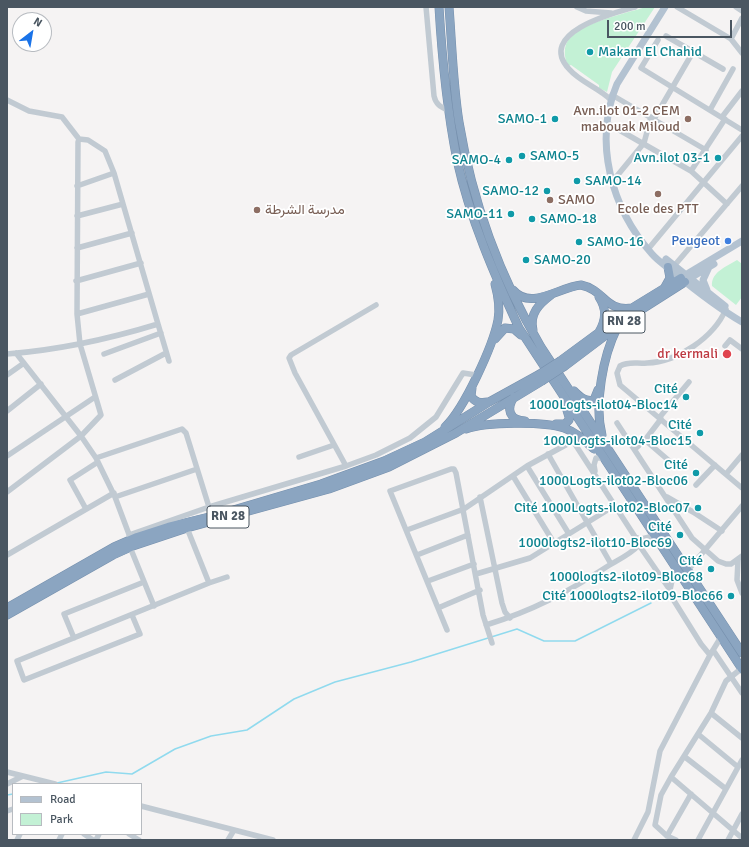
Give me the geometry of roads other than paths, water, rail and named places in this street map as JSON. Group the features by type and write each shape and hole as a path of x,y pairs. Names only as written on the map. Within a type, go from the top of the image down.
{"highway":[{"path":"439,7 449,111 462,176 474,220 519,328 742,669"},
{"path":"449,7 458,110 467,164 489,234 509,286 535,336 742,653"},
{"path":"436,436 453,417 476,375 489,348 498,320 497,291 490,261"},
{"path":"664,288 670,278 671,266"},
{"path":"562,364 632,308 664,288 685,278"},
{"name":"RN 28","path":"7,616 113,555 130,541 187,528 329,489 362,478 410,457 456,433 514,397 562,364 576,359 685,278"},
{"path":"509,286 525,299 536,298 581,286 595,291 614,307 622,309 632,308"},
{"path":"595,291 602,301 605,312 604,321 598,334"},
{"path":"535,336 532,322 533,314 539,305 552,293"},
{"path":"604,442 599,417 599,403 609,348 619,326"},
{"path":"489,402 478,402 472,399 471,393 500,332 505,328 514,329 534,350"},
{"path":"563,380 583,399 590,401 596,397 604,361 602,353 600,350 593,350 576,359"},
{"path":"436,436 489,402 540,378"},
{"path":"514,397 508,410 515,419 537,423 565,424 569,420 569,414 554,382"},
{"path":"456,433 472,427 493,424 554,426 563,428 580,436 604,458"},
{"name":"RN 28","path":"7,608 114,547 168,527 213,516 358,472 411,449 436,436"}],"main road":[{"path":"665,7 617,84 612,97 607,122 606,147 612,182 626,216 653,254 671,266 742,322"},
{"path":"685,278 742,241"},
{"name":"RN 28","path":"685,278 710,266 742,245"},
{"path":"710,266 706,271 703,280 704,285 710,294 725,309"},
{"path":"685,278 710,294"}],"street":[{"path":"426,7 435,102 439,106 449,111"},
{"path":"576,7 586,11 614,14"},
{"path":"635,7 586,23 566,38 562,57 569,70 612,97 652,118 706,150"},
{"path":"677,7 731,39 742,53"},
{"path":"736,7 742,11"},
{"path":"731,39 742,18"},
{"path":"666,36 723,69"},
{"path":"658,40 641,68 742,130"},
{"path":"612,182 644,143 652,118 693,52"},
{"path":"710,110 733,69"},
{"path":"691,171 706,150 724,118 742,91"},
{"path":"7,100 29,111 62,117 79,139 88,140 105,151 114,173 169,361"},
{"path":"607,122 691,171 727,204"},
{"path":"649,248 742,136"},
{"path":"8,489 81,436 101,417 80,344 77,314 77,186 79,139"},
{"path":"77,186 114,173"},
{"path":"671,266 742,186"},
{"path":"77,216 123,204"},
{"path":"77,248 132,234"},
{"path":"76,281 141,263"},
{"path":"77,314 149,294"},
{"path":"346,466 295,373 289,358 291,355 376,305"},
{"path":"725,309 704,338 679,354 648,363 627,362 620,366 617,373 620,384 742,488"},
{"path":"7,354 80,344 124,335 158,324"},
{"path":"104,354 161,333"},
{"path":"725,346 730,340 742,349"},
{"path":"16,353 66,416 97,460 114,495 144,582 154,606"},
{"path":"115,380 166,353"},
{"path":"7,375 24,363"},
{"path":"130,541 209,507 346,466 376,455 410,438 436,417 463,373 476,375"},
{"path":"635,449 645,440 660,418 689,382"},
{"path":"7,411 41,384"},
{"path":"7,456 95,397"},
{"path":"617,423 667,497 674,511 692,538 718,561 731,564 741,560"},
{"path":"86,509 70,480 97,460 180,429 186,433 209,507"},
{"path":"645,440 674,466"},
{"path":"407,530 464,509 527,466 573,441 596,475 614,506 640,543 639,545 670,590"},
{"path":"299,457 334,445"},
{"path":"548,454 611,564"},
{"path":"726,474 742,455"},
{"path":"596,475 595,460 599,457 604,458"},
{"path":"696,485 715,465"},
{"path":"527,466 569,534"},
{"path":"7,555 86,509 114,495 197,469"},
{"path":"447,630 390,491 454,469 464,509 486,625 492,643"},
{"path":"512,476 554,543"},
{"path":"480,497 502,603 505,612 510,618"},
{"path":"667,497 694,512 722,531"},
{"path":"476,574 521,561 588,523 614,506"},
{"path":"688,570 742,506"},
{"path":"187,528 209,583"},
{"path":"417,555 468,535"},
{"path":"635,537 641,539 654,536"},
{"path":"486,625 510,618 548,602 611,564 639,545"},
{"path":"741,560 737,580 742,593"},
{"path":"428,581 474,564"},
{"path":"675,566 670,590 671,596 701,644 712,652 742,693"},
{"path":"132,615 140,634 24,680 17,661 209,583 227,577"},
{"path":"74,638 64,614 144,582"},
{"path":"438,608 480,590"},
{"path":"634,840 648,812 660,751 721,637"},
{"path":"676,840 667,836 655,825 661,795 711,712 726,681 742,669"},
{"path":"711,712 742,738"},
{"path":"698,734 738,767"},
{"path":"685,756 726,789"},
{"path":"698,840 742,760"},
{"path":"7,772 35,781 49,783"},
{"path":"7,778 16,774"},
{"path":"7,784 23,776"},
{"path":"671,777 742,838"},
{"path":"667,836 691,794"},
{"path":"142,806 273,840"},
{"path":"728,840 742,814"},
{"path":"228,840 234,830"},
{"path":"86,835 95,840"},
{"path":"129,836 139,840"}],"waterway":[{"path":"57,783 106,772 132,774 175,749 211,736 247,730 294,699 335,682 411,662 517,629 544,641 575,641 651,603"},
{"path":"7,795 12,794"}],"place":[{"name":"Makam El Chahid","path":"590,52"},
{"name":"SAMO-1","path":"555,119"},
{"name":"Avn.ilot 01-2 CEM mabouak Miloud","path":"688,119"},
{"name":"SAMO-5","path":"522,156"},
{"name":"Avn.ilot 03-1","path":"718,158"},
{"name":"SAMO-4","path":"509,160"},
{"name":"SAMO-14","path":"577,181"},
{"name":"SAMO-12","path":"547,191"},
{"name":"Ecole des PTT","path":"658,194"},
{"name":"SAMO","path":"550,200"},
{"name":"مدرسة الشرطة","path":"257,210"},
{"name":"SAMO-11","path":"511,214"},
{"name":"SAMO-18","path":"532,219"},
{"name":"Peugeot","path":"728,241"},
{"name":"SAMO-16","path":"579,242"},
{"name":"SAMO-20","path":"526,260"},
{"name":"dr kermali","path":"727,354"},
{"name":"Cité 1000Logts-ilot04-Bloc14","path":"686,397"},
{"name":"Cité 1000Logts-ilot04-Bloc15","path":"700,433"},
{"name":"Cité 1000Logts-ilot02-Bloc06","path":"696,473"},
{"name":"Cité 1000Logts-ilot02-Bloc07","path":"698,508"},
{"name":"Cité 1000logts2-ilot10-Bloc69","path":"680,535"},
{"name":"Cité 1000logts2-ilot09-Bloc68","path":"711,569"},
{"name":"Cité 1000logts2-ilot09-Bloc66","path":"731,596"}]}
